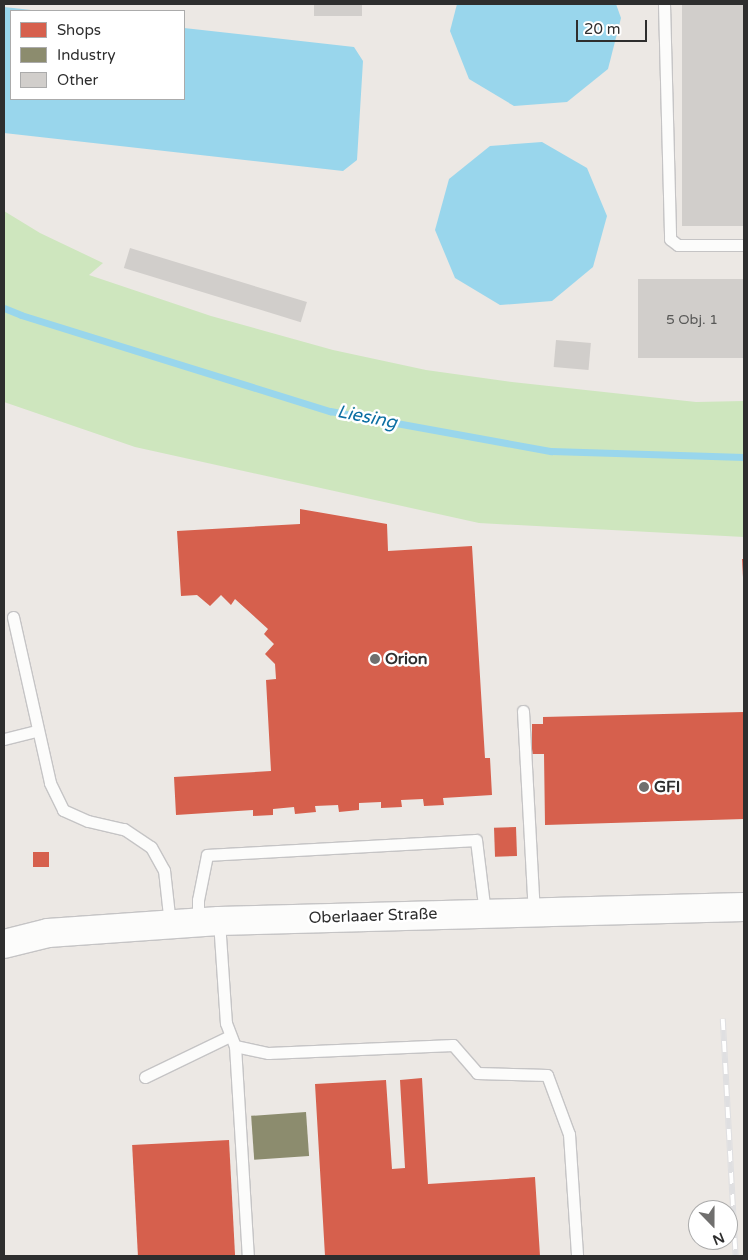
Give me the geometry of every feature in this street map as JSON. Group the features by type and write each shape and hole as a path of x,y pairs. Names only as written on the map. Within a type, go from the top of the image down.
{"main road":[{"name":"Oberlaaer Straße","path":"4,944 48,934 209,921 744,907"}],"lane":[{"path":"664,4 670,239 678,245 728,243 744,240"},
{"path":"728,243 744,245"},
{"path":"13,617 50,783 63,810 88,821 124,829 151,847 164,870 170,924"},
{"path":"523,710 534,912"},
{"path":"4,739 37,731"},
{"path":"248,1256 232,1041 226,1023 209,921 198,900 207,855 476,840 485,913"},
{"path":"146,1077 232,1041 268,1053 453,1045 477,1073 547,1074 569,1134 577,1256"}],"green space":[{"path":"4,211 40,233 103,263 89,275 211,316 333,350 426,370 512,382 696,402 744,401 744,537 479,523 135,447 4,402"}],"water":[{"path":"457,4 616,4 621,18 608,69 567,102 514,106 469,79 450,31"},
{"path":"4,7 31,10 10,10 10,100 185,100 185,28 354,47 363,61 357,160 343,171 4,133"},
{"path":"542,142 587,168 607,216 593,267 552,301 500,305 455,278 435,230 449,179 490,146"}],"building: Shops":[{"name":"Orion","path":"300,509 387,524 388,551 472,546 485,758 490,758 492,795 443,798 444,805 424,806 423,799 401,800 402,807 381,808 381,802 359,803 359,810 339,812 338,805 315,806 316,812 295,814 294,807 273,809 273,815 253,816 253,810 176,815 174,777 271,771 266,680 276,679 275,664 265,654 274,644 264,634 268,629 235,599 231,605 221,595 210,606 197,595 181,596 177,531 300,524"},
{"path":"742,559 744,559 744,577 743,577"},
{"name":"GFI","path":"744,712 744,819 545,825 544,754 532,754 532,724 543,724 543,717"},
{"path":"516,827 517,856 495,857 494,828"},
{"path":"33,852 49,852 49,867 33,867"},
{"path":"422,1078 428,1184 535,1177 540,1256 325,1256 315,1084 386,1080 392,1169 405,1168 400,1080"},
{"path":"229,1140 235,1256 138,1256 132,1145"}],"building: Industry":[{"path":"306,1112 309,1156 254,1160 251,1116"}],"building: Other":[{"path":"314,4 362,4 362,16 314,16"},
{"path":"682,4 744,4 744,226 682,226"},
{"path":"130,248 307,302 301,322 124,268"},
{"path":"638,279 744,279 744,358 638,358"},
{"path":"556,340 591,343 589,370 554,367"}],"waterway":[{"name":"Liesing","path":"4,308 21,315 330,411 551,451 744,457"}],"railway":[{"path":"723,1019 736,1256"}],"place":[{"name":"Orion","path":"375,659"},
{"name":"GFI","path":"644,787"}]}
